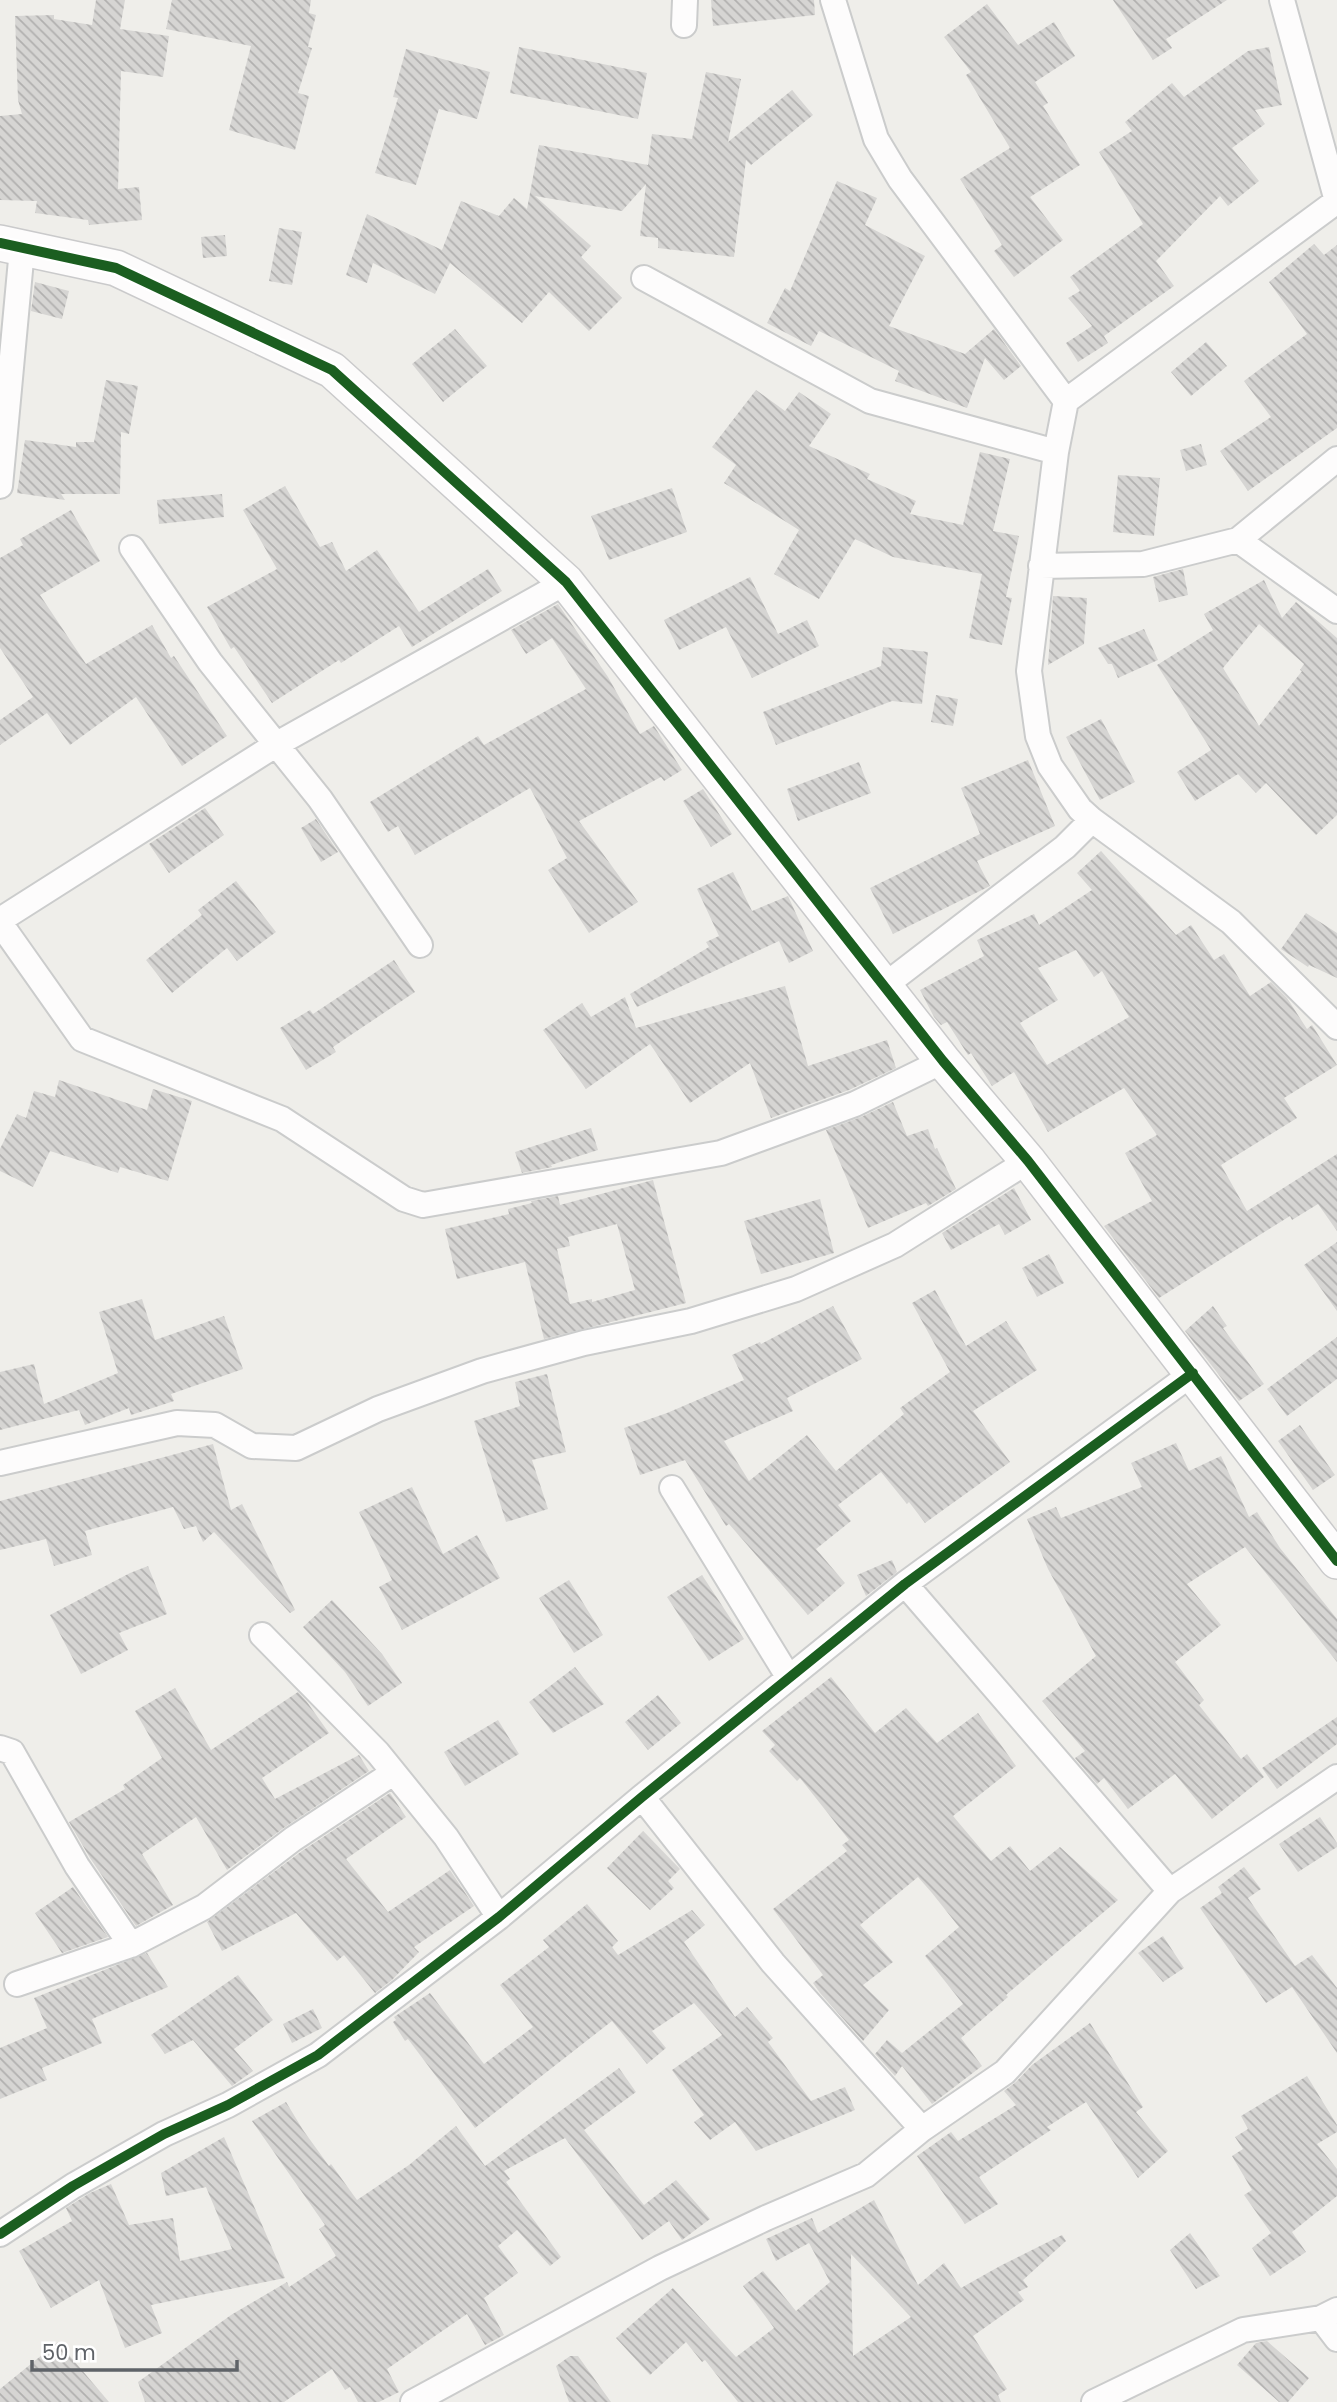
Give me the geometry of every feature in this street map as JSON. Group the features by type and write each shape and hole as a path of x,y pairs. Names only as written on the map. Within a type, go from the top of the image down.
{"street":[{"path":"684,25 685,0"},
{"path":"834,0 876,139 900,179 1066,401"},
{"path":"1282,0 1337,201 1066,401 1056,452 1029,671 1038,736 1050,766 1080,809 1231,922 1337,1027"},
{"path":"0,486 11,246 116,268 332,370 566,582 943,1061 1028,1161 1337,1561"},
{"path":"644,278 870,401 1056,452"},
{"path":"1041,566 1143,564 1238,540 1337,459"},
{"path":"1238,540 1337,611"},
{"path":"132,548 211,662 320,799 420,945"},
{"path":"566,582 277,744 0,921 82,1039 282,1119 404,1199 423,1205 721,1153 855,1104 943,1061"},
{"path":"884,986 1065,847 1092,820"},
{"path":"0,1463 177,1423 215,1425 252,1446 296,1448 378,1409 482,1371 584,1343 691,1321 796,1289 895,1245 1028,1161"},
{"path":"0,2234 74,2186 164,2134 228,2105 318,2055 499,1917 905,1584 1193,1373"},
{"path":"672,1488 789,1678"},
{"path":"905,1584 1170,1891"},
{"path":"262,1635 378,1753 446,1837 499,1917"},
{"path":"0,1748 12,1752 77,1866 131,1945"},
{"path":"17,1984 131,1945 204,1907 293,1839 393,1773"},
{"path":"413,2402 451,2393 660,2269 766,2218 866,2175 922,2130 1005,2072 1170,1891 1337,1777"},
{"path":"642,1797 773,1963 922,2130"},
{"path":"1094,2402 1243,2330 1329,2314 1337,2339"}],"building":[{"path":"96,0 125,0 120,29 169,36 163,77 121,71 118,189 139,187 142,220 89,225 88,220 35,213 37,201 0,200 0,116 22,114 18,100 15,16 54,15 54,19 92,25"},
{"path":"172,0 311,0 309,13 316,15 308,47 312,48 298,93 309,96 295,150 229,130 251,46 166,29"},
{"path":"711,0 814,0 815,15 713,26"},
{"path":"1113,0 1227,0 1166,39 1172,48 1153,60"},
{"path":"987,4 1018,45 1054,22 1075,56 1035,82 1048,103 1043,106 1080,165 1030,197 1063,240 1014,277 994,251 1002,245 960,179 1010,148 966,75 971,72 944,37"},
{"path":"519,47 647,73 638,119 510,93"},
{"path":"1269,47 1282,105 1255,110 1265,124 1232,148 1259,181 1228,206 1220,196 1156,261 1174,286 1104,336 1108,343 1078,362 1066,343 1092,326 1068,298 1080,291 1070,277 1143,224 1099,152 1132,131 1125,122 1172,83 1184,97 1248,51"},
{"path":"406,49 490,72 477,119 439,109 416,185 375,173 398,98 393,97"},
{"path":"706,72 741,79 728,142 792,90 813,115 751,165 746,160 734,257 658,248 658,238 640,236 646,184 622,211 535,196 591,246 581,257 622,298 589,331 549,292 522,323 450,263 435,294 373,263 367,283 346,275 367,214 442,250 461,201 499,216 514,198 527,209 539,145 648,165 652,134 692,139"},
{"path":"837,181 877,198 865,225 925,256 889,326 965,354 994,329 1021,366 1004,380 985,358 967,408 895,381 899,371 819,331 811,346 767,323 785,288 790,291"},
{"path":"279,228 302,232 292,285 269,281"},
{"path":"225,235 227,256 203,258 201,237"},
{"path":"1314,244 1324,255 1337,245 1337,428 1248,491 1220,451 1271,417 1244,381 1307,334 1269,282"},
{"path":"35,282 69,291 62,319 31,311"},
{"path":"455,329 487,366 443,402 412,364"},
{"path":"1206,342 1227,366 1191,396 1171,372"},
{"path":"106,380 138,386 129,434 121,432 120,494 61,494 65,500 17,493 25,440 76,447 76,442 94,442"},
{"path":"756,390 785,411 799,392 831,414 809,446 870,474 867,479 916,501 910,514 963,525 980,452 1010,459 993,531 1019,536 1006,597 1012,598 1002,645 969,638 982,574 893,557 855,539 819,599 774,574 799,530 724,483 736,465 712,447"},
{"path":"1201,444 1207,465 1186,471 1180,450"},
{"path":"1118,475 1160,478 1154,536 1113,532"},
{"path":"285,486 320,547 332,542 346,571 377,550 419,612 488,569 502,591 412,647 399,626 272,703 234,647 231,649 207,607 277,569 243,510"},
{"path":"672,488 687,532 609,560 591,516"},
{"path":"222,494 224,517 159,524 157,500"},
{"path":"71,510 100,561 40,595 86,664 152,625 171,658 174,656 227,736 182,766 136,697 70,745 47,713 0,745 0,720 33,697 0,648 0,558 23,545 20,539"},
{"path":"1183,569 1188,595 1159,602 1153,577"},
{"path":"750,577 778,634 807,620 819,646 752,678 726,627 679,650 664,620"},
{"path":"1264,580 1282,618 1296,602 1337,638 1337,815 1316,835 1266,783 1256,793 1238,774 1195,801 1177,772 1211,750 1157,665 1213,630 1204,614","holes":["1259,624 1304,664 1300,670 1302,671 1259,726 1223,668"]},
{"path":"1053,596 1087,598 1084,644 1048,665"},
{"path":"558,604 608,677 640,734 654,726 682,770 664,781 661,777 579,821 638,902 589,933 548,870 567,858 530,788 415,855 398,826 388,832 370,802 478,736 484,745 586,689 552,638 526,654 511,630"},
{"path":"1144,629 1158,660 1118,678 1112,664 1108,664 1098,648"},
{"path":"883,647 928,652 922,704 892,701 776,745 763,712 881,666"},
{"path":"936,695 958,699 953,726 931,722"},
{"path":"1101,719 1135,782 1100,800 1066,737"},
{"path":"1028,760 1055,826 977,861 990,886 893,934 870,888 980,834 961,788"},
{"path":"859,762 871,793 798,821 787,789"},
{"path":"703,789 732,834 711,847 683,801"},
{"path":"205,808 224,835 169,873 149,844"},
{"path":"316,819 338,852 321,862 301,828"},
{"path":"1101,851 1176,935 1191,925 1214,960 1224,954 1250,996 1271,982 1287,998 1307,1029 1312,1025 1337,1065 1284,1098 1297,1118 1221,1165 1247,1211 1337,1154 1337,1231 1318,1204 1292,1220 1290,1216 1159,1298 1104,1226 1152,1201 1125,1153 1157,1135 1124,1088 1048,1132 1014,1072 992,1086 947,1022 941,1025 934,1017 920,990 984,956 977,940 1034,914 1039,925 1092,890 1077,873","holes":["1076,950 1094,977 1102,971 1129,1017 1047,1065 1020,1023 1058,1000 1038,968"]},
{"path":"733,872 752,911 788,896 813,951 789,963 779,941 637,1007 630,994 709,947 706,942 719,936 697,889"},
{"path":"236,881 276,932 237,961 227,948 172,993 146,960 202,915 198,910"},
{"path":"1306,913 1337,933 1337,978 1309,965 1308,967 1281,949"},
{"path":"394,960 415,992 333,1047 336,1052 306,1070 280,1028 310,1010 313,1014"},
{"path":"785,986 808,1066 887,1040 896,1068 849,1090 771,1118 750,1063 690,1103 650,1044 586,1089 543,1030 582,1003 591,1017 625,997 636,1028"},
{"path":"59,1080 147,1110 153,1089 192,1101 168,1181 120,1167 118,1173 50,1151 33,1187 0,1171 0,1149 17,1114 26,1118 34,1091 55,1097"},
{"path":"893,1102 907,1136 928,1129 935,1149 937,1148 956,1189 928,1206 926,1203 868,1228 826,1130"},
{"path":"591,1128 598,1150 551,1165 552,1167 522,1173 515,1152"},
{"path":"653,1180 686,1303 544,1339 525,1262 457,1279 445,1229 509,1214 508,1209 532,1203 531,1201 558,1196 560,1205","holes":["617,1224 635,1290 592,1302 592,1299 570,1304 557,1249 570,1246 568,1237"]},
{"path":"1014,1188 1031,1220 1005,1235 999,1224 951,1250 942,1233"},
{"path":"820,1199 834,1253 761,1274 744,1221"},
{"path":"1337,1242 1337,1311 1304,1265"},
{"path":"1049,1254 1064,1283 1037,1297 1022,1268"},
{"path":"935,1290 966,1346 1006,1321 1037,1370 973,1411 1010,1462 925,1523 881,1472 838,1505 851,1521 816,1549 845,1583 808,1615 729,1524 726,1526 685,1460 640,1475 624,1428 744,1380 732,1355 760,1342 761,1344 833,1306 862,1359 787,1398 793,1411 724,1441 749,1481 807,1435 836,1471 904,1414 900,1408 950,1372 912,1303"},
{"path":"142,1299 155,1340 224,1316 243,1369 171,1394 174,1401 131,1415 129,1408 85,1425 79,1410 0,1430 0,1372 34,1364 44,1404 118,1373 99,1312"},
{"path":"1213,1306 1227,1326 1223,1328 1264,1384 1239,1401 1185,1331"},
{"path":"1337,1337 1337,1379 1287,1416 1267,1389"},
{"path":"547,1374 566,1452 532,1460 548,1509 506,1522 474,1421 520,1406 515,1382"},
{"path":"1300,1425 1335,1475 1313,1490 1278,1441"},
{"path":"1176,1443 1189,1471 1221,1456 1249,1517 1257,1512 1280,1548 1337,1619 1337,1662 1245,1547 1187,1584 1221,1625 1175,1662 1204,1700 1199,1705 1241,1759 1247,1754 1264,1777 1212,1819 1175,1774 1128,1809 1104,1778 1097,1784 1075,1758 1085,1751 1042,1701 1096,1656 1048,1569 1027,1519 1056,1507 1061,1518 1142,1487 1131,1463"},
{"path":"213,1444 231,1510 242,1504 295,1610 290,1613 214,1532 203,1542 196,1526 184,1529 173,1507 85,1531 92,1555 54,1566 46,1539 0,1550 0,1501"},
{"path":"412,1487 443,1554 477,1535 500,1578 402,1630 379,1587 392,1580 359,1512"},
{"path":"892,1560 897,1572 866,1596 857,1575"},
{"path":"148,1566 167,1614 119,1633 128,1650 81,1674 50,1615"},
{"path":"702,1575 744,1639 709,1661 667,1597"},
{"path":"569,1580 603,1635 574,1653 539,1598"},
{"path":"332,1600 382,1654 402,1683 368,1706 345,1672 303,1627"},
{"path":"575,1667 604,1704 553,1733 529,1702"},
{"path":"831,1677 875,1733 906,1708 937,1743 978,1713 1016,1766 953,1816 991,1861 1010,1846 1030,1871 1060,1847 1118,1900 1006,1995 1008,1997 961,2038 982,2066 932,2104 902,2066 895,2076 875,2054 887,2040 902,2053 963,2004 925,1956 959,1927 932,1893 918,1877 860,1925 893,1962 863,1985 889,2010 863,2041 813,1983 823,1975 773,1909 847,1851 842,1845 849,1840 800,1778 797,1781 769,1751 775,1745 762,1731"},
{"path":"175,1688 211,1750 298,1692 329,1733 262,1778 275,1799 359,1755 369,1771 285,1827 227,1870 196,1817 142,1854 173,1905 136,1926 69,1822 125,1789 123,1785 162,1758 135,1711"},
{"path":"658,1695 681,1723 648,1750 625,1722"},
{"path":"1337,1717 1337,1744 1277,1789 1262,1768"},
{"path":"498,1720 519,1754 465,1786 444,1752"},
{"path":"390,1793 406,1817 346,1859 388,1912 450,1870 474,1906 414,1947 419,1952 375,1993 344,1955 337,1961 296,1913 222,1951 207,1922 302,1851"},
{"path":"1320,1817 1337,1847 1298,1872 1279,1844"},
{"path":"643,1831 680,1869 668,1881 674,1888 650,1910 607,1868"},
{"path":"1244,1867 1261,1889 1248,1898 1295,1966 1312,1955 1337,1988 1337,2053 1292,1987 1266,2003 1200,1908 1222,1893 1218,1887"},
{"path":"73,1887 108,1937 62,1953 35,1913"},
{"path":"587,1904 618,1941 612,1947 618,1955 692,1910 705,1925 684,1942 735,2017 747,2007 773,2038 768,2042 811,2101 845,2087 855,2110 756,2151 735,2122 710,2140 694,2122 704,2115 672,2070 722,2035 694,2003 652,2031 666,2048 647,2064 612,2021 475,2128 408,2039 405,2041 393,2022 396,2020 394,2017 430,1993 484,2064 533,2027 500,1985 549,1947 543,1940"},
{"path":"1163,1936 1184,1968 1163,1982 1138,1953"},
{"path":"147,1953 168,1987 92,2019 102,2043 42,2068 47,2080 0,2099 0,2048 47,2028 34,1998"},
{"path":"238,1975 273,2020 234,2049 253,2071 232,2086 193,2040 165,2054 151,2035"},
{"path":"313,2009 322,2028 292,2043 283,2024"},
{"path":"1090,2023 1143,2107 1136,2112 1168,2151 1138,2178 1086,2102 1047,2127 1051,2130 979,2177 998,2204 965,2224 917,2156 951,2132 958,2141 1016,2105 1004,2091 1032,2065"},
{"path":"619,2068 636,2092 584,2130 644,2205 676,2180 710,2219 682,2240 669,2221 642,2240 565,2138 504,2171 510,2179 506,2182 561,2257 550,2266 517,2230 498,2246 518,2273 484,2298 504,2335 485,2345 467,2314 387,2369 399,2392 379,2402 358,2402 350,2387 345,2390 332,2369 284,2402 145,2402 138,2382 231,2315 287,2282 289,2287 336,2256 319,2229 325,2225 252,2121 286,2102 329,2166 331,2164 357,2200 409,2165 456,2126 485,2166"},
{"path":"1307,2076 1337,2125 1337,2132 1317,2144 1337,2169 1337,2196 1292,2232 1306,2252 1270,2276 1252,2248 1271,2233 1244,2195 1252,2190 1232,2156 1243,2149 1235,2137 1248,2129 1241,2116"},
{"path":"224,2137 285,2278 151,2305 162,2333 125,2348 99,2280 51,2308 19,2251 72,2221 66,2208 111,2184 129,2225 173,2218 180,2261 232,2249 206,2187 166,2196 161,2173"},
{"path":"874,2200 918,2285 944,2263 961,2288 1062,2235 1066,2241 1023,2280 1028,2287 1018,2292 1024,2300 973,2336 1007,2389 998,2395 1001,2402 738,2402 705,2360 702,2362 686,2342 650,2375 616,2338 673,2288 736,2357 774,2328 743,2286 763,2271 796,2311 830,2282 809,2243 776,2261 766,2239 812,2218 818,2233","holes":["851,2254 911,2317 853,2356"]},
{"path":"1190,2233 1220,2276 1196,2289 1170,2250"},
{"path":"1267,2341 1309,2378 1288,2402 1279,2402 1237,2365 1256,2343"},
{"path":"58,2342 109,2402 0,2402 0,2389"},
{"path":"570,2356 578,2356 611,2402 569,2402 556,2366"}],"cycle path":[{"path":"0,243 116,268 332,370 566,582 943,1061 1028,1161 1337,1561"},
{"path":"0,2234 73,2186 164,2134 228,2105 318,2055 499,1917 905,1584 1193,1373"}]}
